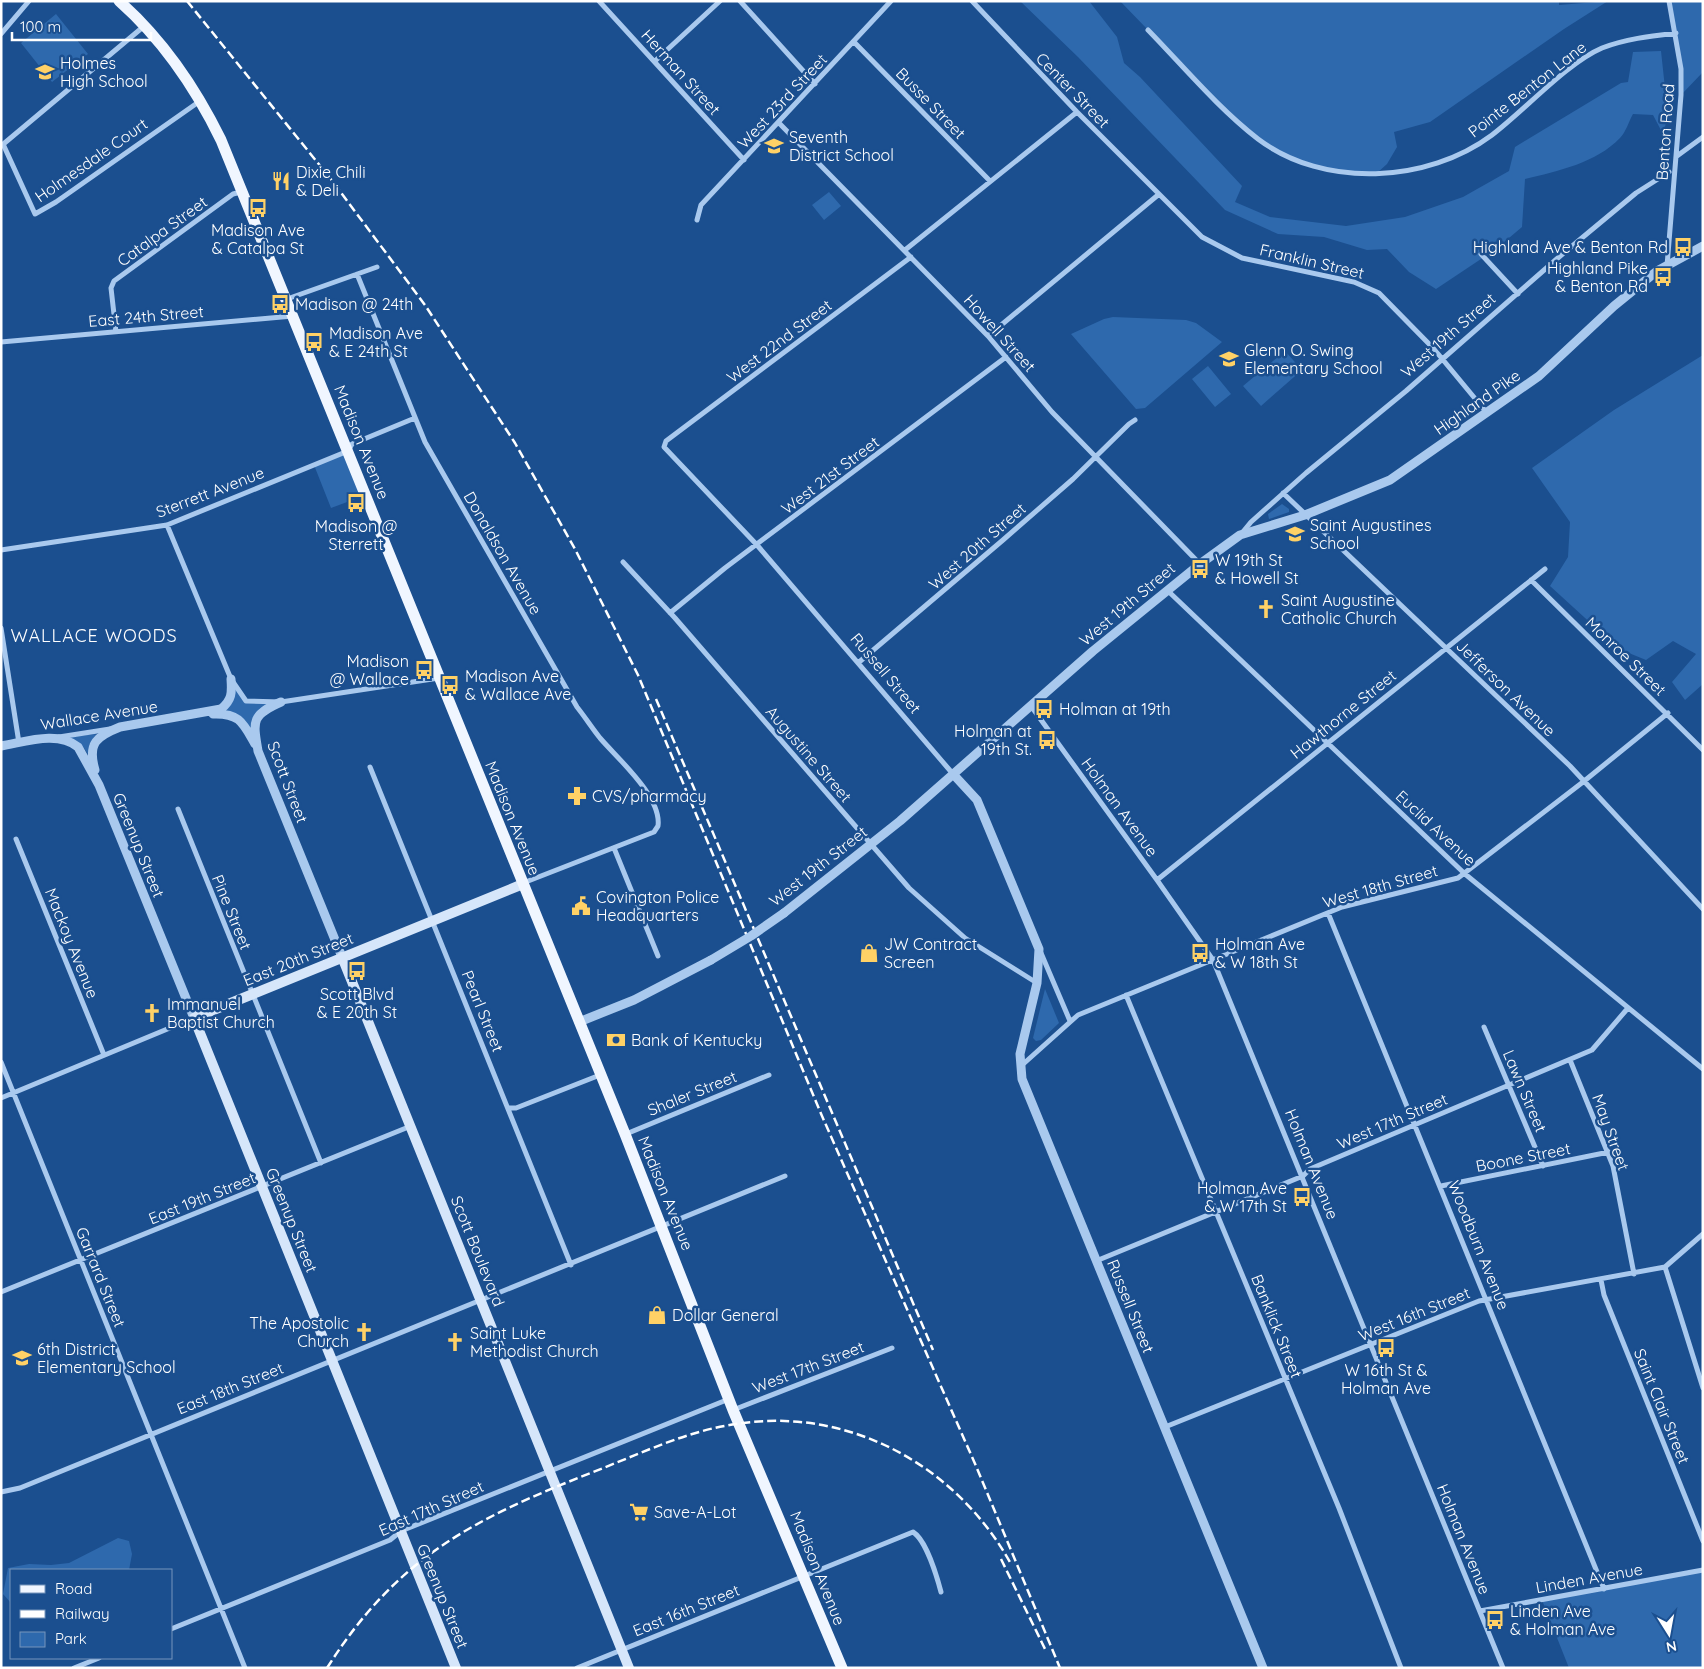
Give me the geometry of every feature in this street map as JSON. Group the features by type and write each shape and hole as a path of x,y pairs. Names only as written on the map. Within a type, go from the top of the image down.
{"main road":[{"name":"Madison Avenue","path":"119,1 144,26 174,62 200,101 221,140 625,1134 731,1405 842,1668"},
{"name":"East 20th Street","path":"194,1018 523,884"},
{"name":"Scott Boulevard","path":"342,957 629,1668"},
{"name":"Greenup Street","path":"194,1018 456,1668"}],"street":[{"path":"1,34 29,1"},
{"name":"Herman Street","path":"599,1 655,60 744,160"},
{"path":"655,60 720,1"},
{"path":"740,1 815,84"},
{"name":"West 23rd Street","path":"697,220 701,204 891,1"},
{"name":"Center Street","path":"972,1 1158,195"},
{"name":"Benton Road","path":"1667,266 1681,95 1676,32 1669,1"},
{"path":"2,145 144,26"},
{"name":"Pointe Benton Lane","path":"1148,30 1234,119 1260,140 1302,162 1353,173 1377,173 1422,168 1449,159 1491,136 1589,55 1629,40 1676,32"},
{"name":"Busse Street","path":"854,42 990,181"},
{"name":"Holmesdale Court","path":"2,145 35,214 56,202 200,101"},
{"path":"905,250 1077,112"},
{"name":"Howell Street","path":"779,122 988,336 1052,412 1200,564"},
{"path":"1677,156 1703,137"},
{"name":"West 19th Street","path":"579,1022 634,1000 711,960 784,913 900,821 1167,589 1240,535 1251,522 1283,494 1636,193 1669,172"},
{"name":"Catalpa Street","path":"116,332 111,288 114,281 233,194 243,191"},
{"path":"988,336 1158,195"},
{"name":"Franklin Street","path":"1158,195 1202,238 1225,251 1258,262 1369,287 1385,299 1442,360 1487,414"},
{"name":"Highland Pike","path":"1240,535 1305,515 1390,480 1539,376 1614,306 1667,266 1703,246"},
{"path":"1481,254 1518,294"},
{"name":"West 22nd Street","path":"664,447 666,442 911,256"},
{"path":"287,299 377,267"},
{"name":"Donaldson Avenue","path":"357,274 425,442 577,707 644,789 658,812 658,826 654,832 614,848"},
{"name":"East 24th Street","path":"1,342 294,316"},
{"name":"West 21st Street","path":"670,613 1006,357"},
{"name":"Sterrett Avenue","path":"1,550 167,524 348,450 352,444 415,418"},
{"name":"West 20th Street","path":"858,663 1003,540 1135,420"},
{"name":"Russell Street","path":"664,447 757,545 977,800 1070,1021"},
{"name":"Jefferson Avenue","path":"1283,494 1570,766 1703,909"},
{"path":"167,524 231,679 246,701 281,702 439,678"},
{"name":"Augustine Street","path":"623,562 670,613 909,888 958,933 1037,983"},
{"name":"Hawthorne Street","path":"1158,880 1545,568"},
{"name":"Monroe Street","path":"1531,580 1668,713 1703,750"},
{"name":"Euclid Avenue","path":"1167,589 1326,744 1465,874 1703,1069"},
{"path":"1,628 19,743"},
{"name":"Wallace Avenue","path":"1,746 201,714 221,709 228,703 232,695 231,679"},
{"name":"Scott Street","path":"281,702 262,711 256,718 254,727 258,751 342,957"},
{"name":"Holman Avenue","path":"1031,706 1158,880 1213,960 1504,1668"},
{"name":"West 18th Street","path":"1020,1066 1078,1015 1342,907 1458,878 1583,782 1668,713"},
{"name":"Wallace Avenue","path":"201,714 231,714 247,730 258,751"},
{"path":"99,785 92,762 92,748 98,738 120,727"},
{"path":"54,737 73,743 78,747 99,785"},
{"name":"Pearl Street","path":"370,767 571,1264"},
{"name":"Greenup Street","path":"99,785 194,1018"},
{"name":"Pine Street","path":"178,809 321,1163"},
{"name":"Mackoy Avenue","path":"16,839 104,1055"},
{"path":"523,884 614,848 658,956"},
{"name":"Woodburn Avenue","path":"1328,913 1442,1186 1604,1589"},
{"name":"Russell Street","path":"1039,949 1037,983 1020,1054 1022,1079 1263,1668"},
{"name":"Banklick Street","path":"1126,995 1339,1508 1401,1668"},
{"name":"West 17th Street","path":"1096,1260 1303,1176 1310,1169 1592,1050 1628,1008"},
{"name":"East 20th Street","path":"1,1098 194,1018"},
{"name":"Lawn Street","path":"1484,1026 1543,1166"},
{"name":"May Street","path":"1570,1060 1609,1152 1634,1274"},
{"name":"Garrard Street","path":"1,1062 245,1668"},
{"path":"508,1108 516,1108 600,1075"},
{"name":"Shaler Street","path":"625,1134 769,1075"},
{"name":"East 19th Street","path":"1,1292 411,1126"},
{"name":"Boone Street","path":"1442,1186 1609,1152"},
{"path":"662,1226 785,1176"},
{"name":"East 18th Street","path":"1,1492 13,1490 662,1226"},
{"name":"West 16th Street","path":"1165,1427 1479,1301 1666,1267 1703,1234"},
{"path":"1666,1267 1703,1388"},
{"name":"Saint Clair Street","path":"1601,1280 1604,1296 1703,1540"},
{"name":"West 17th Street","path":"731,1405 892,1348"},
{"name":"East 17th Street","path":"172,1629 390,1540 401,1531 550,1471 731,1405"},
{"path":"804,1576 913,1532 919,1535 941,1592"},
{"name":"Linden Avenue","path":"1480,1611 1703,1570"},
{"name":"East 16th Street","path":"577,1668 804,1576"},
{"path":"74,1668 96,1659"}],"green space":[{"path":"1020,1 1089,1 1117,37 1124,63 1140,77 1242,186 1235,202 1270,217 1346,226 1405,217 1463,197 1509,171 1515,147 1621,83 1628,82 1633,52 1661,51 1668,116 1663,134 1653,115 1633,114 1622,136 1600,154 1576,165 1525,179 1522,227 1496,249 1436,289 1409,272 1387,249 1367,250 1324,237 1278,234 1225,210 1078,57"},
{"path":"1120,1 1559,1 1559,5 1608,1 1564,29 1430,122 1394,132 1397,147 1387,164 1377,173 1353,173 1301,162 1260,140 1234,119"},
{"path":"1669,1 1703,1 1703,72 1681,95 1681,69"},
{"path":"56,14 88,54 52,82 21,43"},
{"path":"829,192 841,206 824,220 812,205"},
{"path":"1113,317 1186,320 1196,323 1222,342 1145,408 1136,409 1071,334 1104,319"},
{"path":"1285,351 1302,370 1261,406 1243,386"},
{"path":"1703,355 1703,684 1685,700 1672,682 1696,654 1673,641 1646,660 1619,649 1550,586 1568,557 1570,522 1532,468 1614,410"},
{"path":"1208,366 1231,394 1215,407 1192,379"},
{"path":"348,451 366,495 331,508 314,465"},
{"path":"1282,504 1289,509 1289,512 1269,519 1268,514"},
{"path":"231,679 246,701 281,702 262,711 254,727 247,730 221,709 228,703"},
{"path":"96,734 89,745 89,756 84,748 69,737"},
{"path":"1045,989 1059,1023 1041,1040 1036,1041 1033,1038"},
{"path":"118,1538 129,1541 132,1554 129,1569 10,1569 10,1602 3,1594 8,1568 29,1564 51,1565 69,1563"},
{"path":"1703,1570 1703,1668 1569,1668 1542,1600"}],"railway":[{"path":"187,1 330,178 425,305 515,443 575,549 638,675 822,1116 976,1466 1060,1668"},
{"path":"656,699 933,1350"},
{"path":"327,1668 354,1629 382,1597 411,1569 475,1525 550,1489 663,1444 717,1427 736,1424 778,1421 819,1424 858,1435 896,1450 930,1472 961,1498 988,1529 1011,1564"},
{"path":"1001,1559 1046,1651"}],"place":[{"name":"Holmes High School","path":"45,72"},
{"name":"Seventh District School","path":"774,146"},
{"name":"Dixie Chili & Deli","path":"281,181"},
{"name":"Madison Ave & Catalpa St","path":"258,208"},
{"name":"Highland Ave & Benton Rd","path":"1683,247"},
{"name":"Highland Pike & Benton Rd","path":"1663,277"},
{"name":"Madison @ 24th","path":"280,304"},
{"name":"Madison Ave & E 24th St","path":"314,342"},
{"name":"Glenn O. Swing Elementary School","path":"1229,359"},
{"name":"Madison @ Sterrett","path":"356,503"},
{"name":"Saint Augustines School","path":"1295,534"},
{"name":"W 19th St & Howell St","path":"1200,569"},
{"name":"Saint Augustine Catholic Church","path":"1266,609"},
{"name":"Madison @ Wallace","path":"424,670"},
{"name":"Madison Ave & Wallace Ave","path":"450,685"},
{"name":"Holman at 19th","path":"1044,709"},
{"name":"Holman at 19th St.","path":"1047,740"},
{"name":"CVS/pharmacy","path":"577,796"},
{"name":"Covington Police Headquarters","path":"581,906"},
{"name":"JW Contract Screen","path":"869,953"},
{"name":"Holman Ave & W 18th St","path":"1200,953"},
{"name":"Scott Blvd & E 20th St","path":"357,971"},
{"name":"Immanuel Baptist Church","path":"152,1013"},
{"name":"Bank of Kentucky","path":"616,1040"},
{"name":"Holman Ave & W 17th St","path":"1302,1197"},
{"name":"Dollar General","path":"657,1315"},
{"name":"The Apostolic Church","path":"364,1332"},
{"name":"Saint Luke Methodist Church","path":"455,1342"},
{"name":"W 16th St & Holman Ave","path":"1386,1348"},
{"name":"6th District Elementary School","path":"22,1358"},
{"name":"Save-A-Lot","path":"639,1512"},
{"name":"Linden Ave & Holman Ave","path":"1495,1620"}],"district":[{"name":"WALLACE WOODS","path":"94,635"}]}
